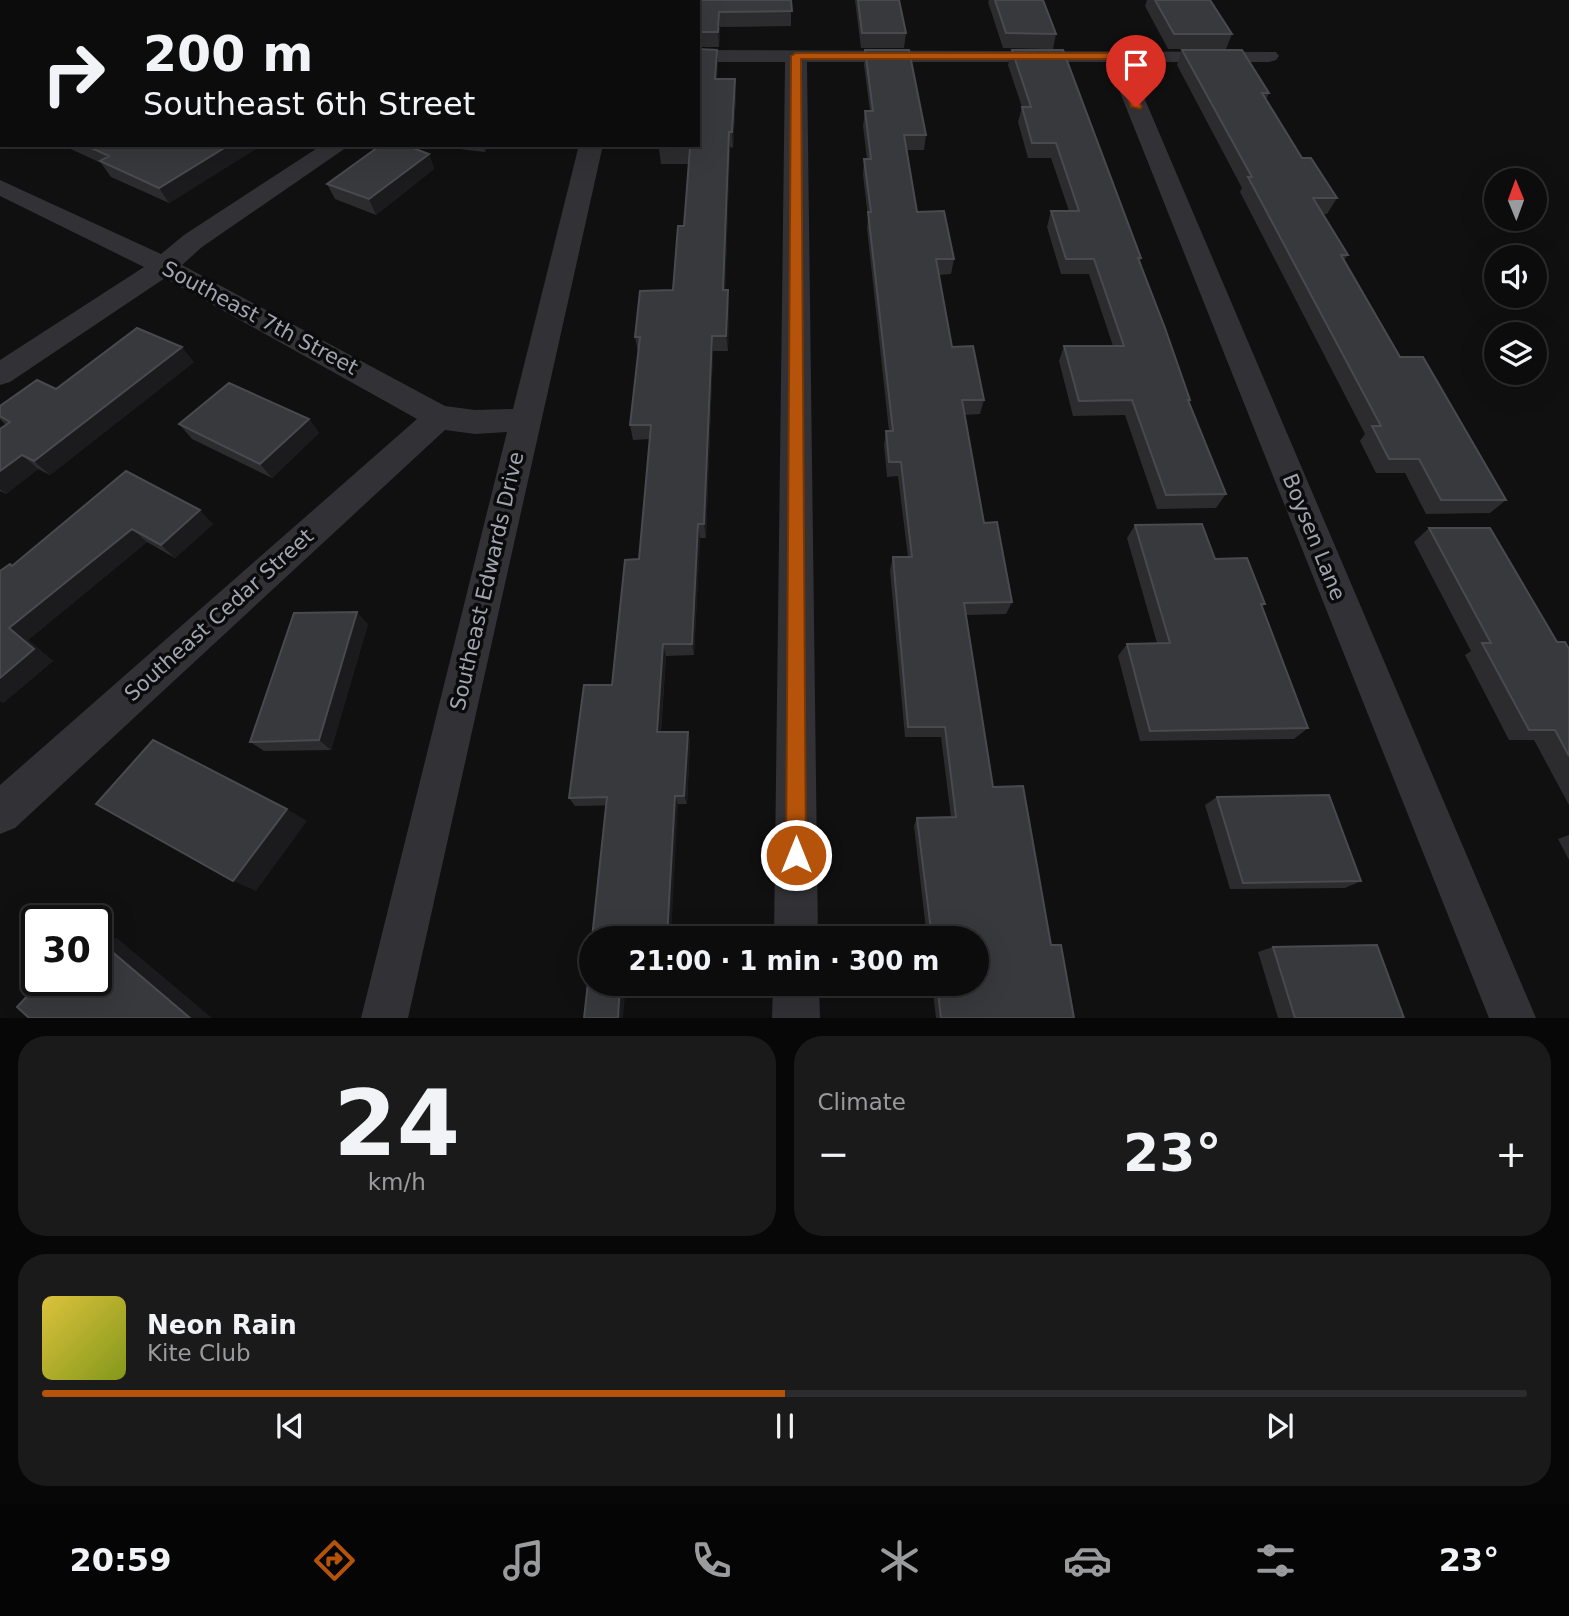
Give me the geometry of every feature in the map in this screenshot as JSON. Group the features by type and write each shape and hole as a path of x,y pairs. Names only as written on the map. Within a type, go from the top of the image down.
{"street":[{"path":"700,56 1269,56"},
{"path":"796,56 796,926"},
{"name":"Boysen Lane","path":"1116,56 1513,1017"},
{"path":"0,374 164,266 193,241 335,147"},
{"name":"Southeast Edwards Drive","path":"384,1017 591,147"},
{"name":"Southeast 7th Street","path":"0,187 164,266 439,417 475,422 525,420"},
{"name":"Southeast Cedar Street","path":"0,813 439,417"},
{"path":"796,996 796,1017"}],"building":[{"path":"700,0 791,0 792,11 719,12 718,32 700,32"},
{"path":"858,0 899,0 906,33 862,33"},
{"path":"995,0 1043,0 1056,34 1006,33"},
{"path":"1155,0 1210,0 1232,34 1174,34"},
{"path":"700,49 717,50 715,79 735,79 732,132 729,132 723,290 728,290 726,336 712,336 704,524 698,524 692,644 663,644 657,732 688,732 684,796 675,796 668,926 593,926 607,797 569,798 584,685 612,685 625,560 639,559 651,425 630,425 640,337 635,337 640,291 673,290 678,226 684,226 690,148 659,148 700,147"},
{"path":"865,50 909,50 926,135 904,135 917,212 944,211 954,259 936,259 952,347 973,346 984,400 962,400 984,523 997,522 1012,602 964,603 993,787 1023,786 1051,945 1061,945 1074,1018 941,1018 938,996 989,996 989,926 930,926 917,818 956,817 945,727 908,727 893,557 912,557 901,462 889,462 886,431 893,431 864,159 871,159 865,111 873,111"},
{"path":"1012,50 1063,50 1141,258 1138,258 1165,328 1188,400 1226,494 1166,495 1132,400 1079,401 1064,346 1124,346 1094,259 1066,259 1051,211 1079,211 1056,143 1032,143 1022,107 1031,107"},
{"path":"1182,50 1242,50 1269,93 1262,93 1302,158 1311,158 1337,198 1313,198 1348,255 1341,255 1400,357 1423,357 1506,500 1441,500 1419,459 1389,459 1372,426 1381,426 1248,177 1252,177"},
{"path":"89,147 226,147 159,188 100,161 109,156"},
{"path":"378,147 410,147 429,154 369,199 327,184"},
{"path":"137,328 182,347 34,461 22,455 0,471 0,429 10,422 0,416 0,406 37,380 56,389"},
{"path":"229,383 309,419 260,464 179,424"},
{"path":"126,471 200,510 161,545 132,529 9,628 34,649 0,678 0,571 10,564 12,566"},
{"path":"1202,524 1215,559 1247,558 1265,604 1261,604 1308,728 1150,731 1127,644 1170,643 1135,525"},
{"path":"1429,528 1490,528 1557,642 1565,642 1569,649 1569,756 1555,730 1529,730 1482,643 1491,643"},
{"path":"357,612 319,740 250,742 294,613"},
{"path":"153,740 287,809 233,881 96,804"},
{"path":"1329,795 1361,881 1243,883 1217,797"},
{"path":"1377,945 1404,1018 1295,1018 1273,947"},
{"path":"112,952 190,1018 29,1018 17,1007 27,996 112,996"},
{"path":"586,996 619,996 618,1018 584,1018"}],"route":[{"path":"796,855 796,56 1116,56 1136,107"}]}
